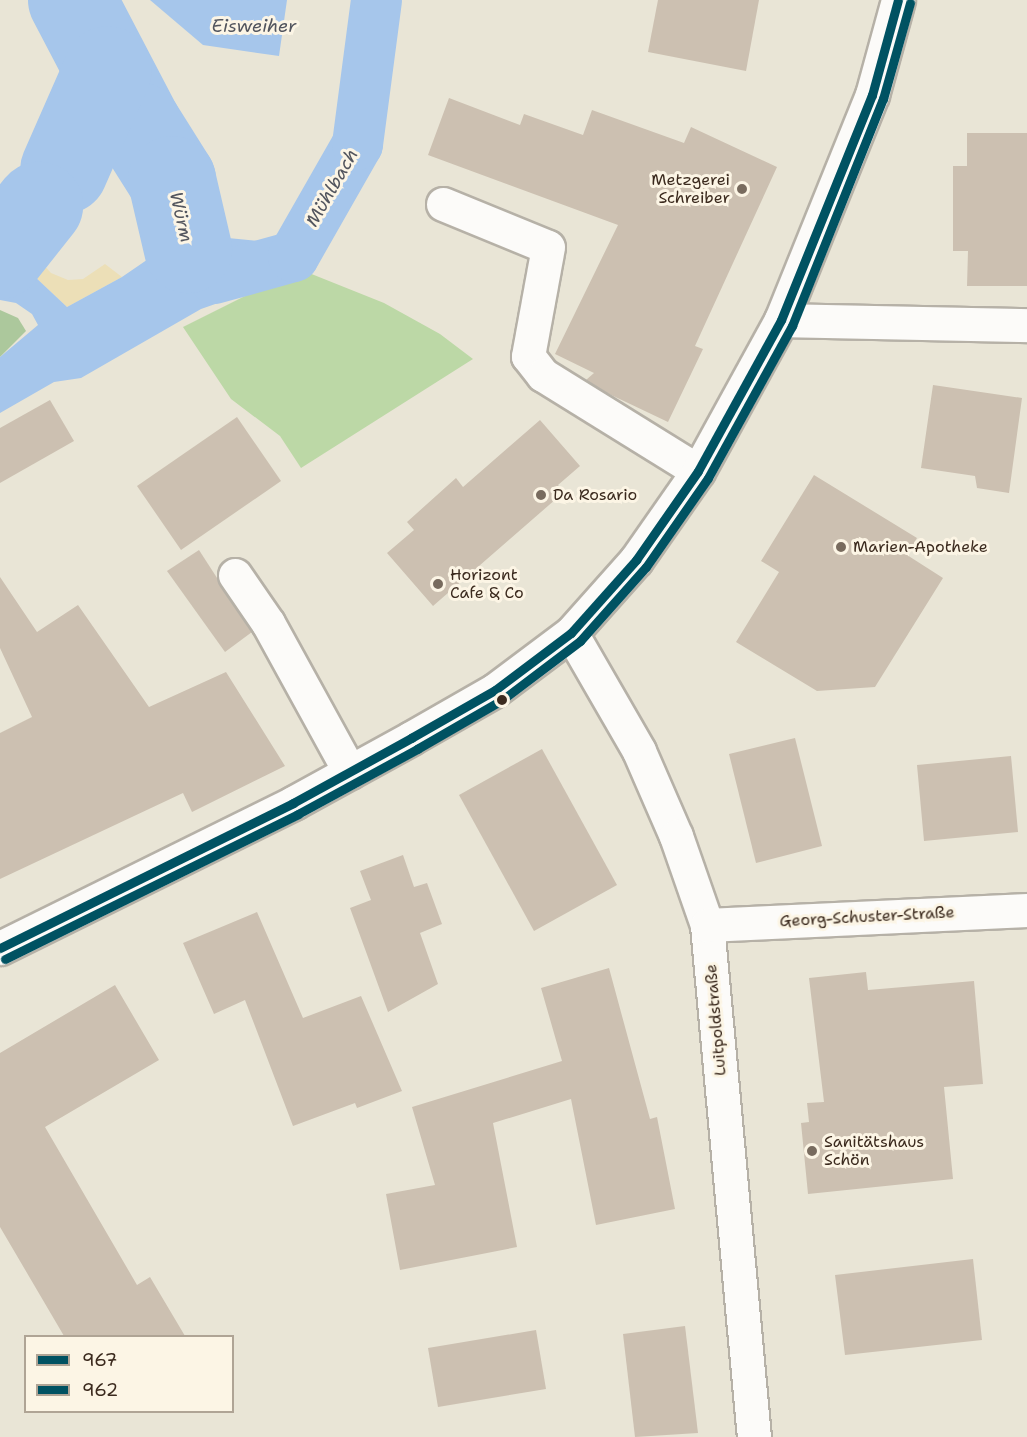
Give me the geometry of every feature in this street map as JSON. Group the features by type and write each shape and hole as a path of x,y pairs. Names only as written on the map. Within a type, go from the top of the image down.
{"street":[{"path":"0,948 350,772 495,690 571,633 636,560 698,471 781,320 872,95 898,0"},
{"path":"443,204 548,247 528,356 543,375 698,471"},
{"path":"781,320 1027,325"},
{"path":"235,575 268,623 350,772"},
{"name":"Luitpoldstraße","path":"571,633 639,751 676,836 707,925 754,1437"},
{"name":"Georg-Schuster-Straße","path":"707,925 1027,910"}],"green space":[{"path":"299,269 384,303 440,334 473,359 301,468 280,436 231,399 183,327"},
{"path":"0,310 18,318 26,331 0,357"}],"sand":[{"path":"39,206 47,211 27,236 31,251 51,273 68,280 83,279 105,264 122,277 67,307 15,258 13,239"}],"water":[{"name":"Eisweiher","path":"150,0 287,0 279,56 203,45"},
{"path":"165,127 206,190 228,238 268,242 282,269 258,289 201,309 81,378 54,382 0,413 0,357 38,325 32,314 16,303 0,300 0,237 16,243 15,258 67,307 122,277 157,253 140,202 113,164 133,141"}],"building":[{"path":"658,0 759,0 746,71 648,52"},
{"path":"449,98 520,125 524,114 583,135 592,110 684,143 691,127 777,167 695,346 703,349 668,422 607,393 586,380 594,373 555,354 618,225 428,155"},
{"path":"967,133 1027,133 1027,286 967,286 968,251 953,251 953,166 967,166"},
{"path":"933,385 1022,398 1009,493 977,488 975,476 921,468"},
{"path":"50,400 74,441 0,483 0,428"},
{"path":"237,417 281,481 181,550 137,486"},
{"path":"540,420 580,466 558,485 564,492 433,606 387,553 414,530 407,522 456,478 463,487"},
{"path":"814,475 917,538 907,555 943,578 875,687 817,691 736,642 779,572 761,561"},
{"path":"199,550 252,632 225,652 167,571"},
{"path":"0,577 37,632 78,605 149,707 226,672 285,766 192,812 183,793 0,879 0,733 32,717 0,648"},
{"path":"795,738 822,846 756,863 729,754"},
{"path":"542,749 617,885 534,931 459,795"},
{"path":"1011,756 1018,832 924,841 917,765"},
{"path":"403,855 414,887 427,883 442,924 420,933 438,984 388,1012 350,908 371,900 360,871"},
{"path":"257,912 303,1018 361,996 402,1091 357,1108 355,1103 293,1126 245,1000 214,1014 183,943"},
{"path":"609,968 650,1119 657,1117 675,1209 596,1225 571,1099 493,1123 517,1247 400,1270 386,1194 435,1185 412,1107 562,1061 541,988"},
{"path":"866,972 868,990 974,981 983,1084 944,1087 953,1179 808,1194 801,1123 809,1122 807,1103 824,1102 809,978"},
{"path":"115,985 159,1060 45,1127 137,1285 150,1277 184,1335 63,1335 0,1227 0,1053"},
{"path":"973,1259 982,1340 845,1355 835,1275"},
{"path":"685,1326 698,1433 635,1437 623,1334"},
{"path":"536,1330 546,1389 438,1407 428,1348"}],"waterway":[{"name":"Würm","path":"72,0 138,126 172,180 188,249"},
{"name":"Mühlbach","path":"214,278 293,256 357,144 376,0"},
{"path":"64,170 108,70"},
{"path":"0,255 39,206"}],"transit line":[{"name":"967","path":"0,948 293,803 411,738 495,690 571,633 636,560 698,471 781,320 872,95 898,0"},
{"name":"962","path":"5,959 298,814 417,749 502,700 580,641 646,567 708,478 792,326 883,99 910,3"}],"place":[{"name":"Metzgerei Schreiber","path":"742,189"},
{"name":"Da Rosario","path":"541,495"},
{"name":"Marien-Apotheke","path":"841,547"},
{"name":"Horizont Cafe & Co","path":"438,584"},
{"name":"Sanitätshaus Schön","path":"812,1151"}]}
